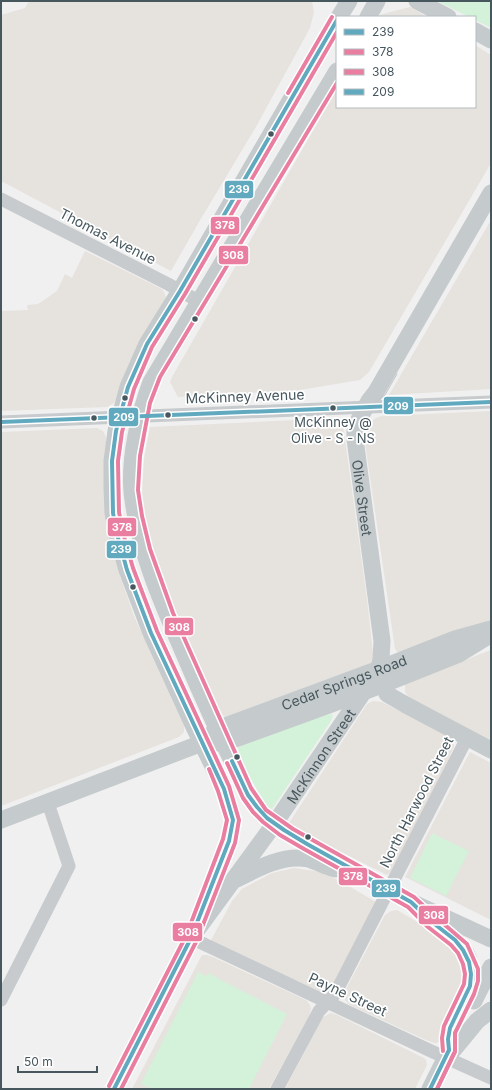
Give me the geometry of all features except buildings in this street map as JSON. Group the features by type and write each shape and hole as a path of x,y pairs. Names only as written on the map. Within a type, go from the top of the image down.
{"main road":[{"path":"369,16 377,1"},
{"path":"417,1 446,16"},
{"path":"191,938 229,841 233,820 224,789 142,614 121,552 113,513 112,461 116,431 128,387 147,344 180,291 336,20"},
{"path":"476,32 491,40"},
{"path":"336,73 281,162 200,302 156,374 144,401 134,455 132,490 136,517 144,551 167,615 246,791 262,814 290,834 389,890 411,902 491,939"},
{"name":"Olive Street","path":"384,682 381,659 382,641 355,439 355,427 491,193"},
{"name":"Cedar Springs Road","path":"221,736 362,693 384,682 455,639 491,630"},
{"name":"Cedar Springs Road","path":"1,820 221,736 384,682 459,654 491,635"},
{"path":"384,682 406,705 491,750"},
{"name":"McKinnon Street","path":"114,1089 191,938 275,823 362,693 384,682"},
{"path":"233,882 265,866 297,858 308,859 349,874 360,874"},
{"path":"411,902 434,924 446,932 462,947 472,971 472,980 469,990 449,1031 448,1054"},
{"path":"430,1089 491,967"},
{"path":"448,1054 477,1021 491,1010"}],"street":[{"name":"Thomas Avenue","path":"1,199 200,302"},
{"name":"McKinney Avenue","path":"1,422 491,402"},
{"name":"North Harwood Street","path":"277,1089 319,1011 335,994 467,738"},
{"path":"1,1000 69,866 48,803"},
{"name":"Payne Street","path":"191,938 327,1002 448,1054 491,1078"}],"shaded area":[{"path":"29,1 312,1 314,12 310,28 257,125 171,271 1,181 1,15 25,8"},
{"path":"410,7 425,16 379,16"},
{"path":"476,46 491,55 491,163 369,372 360,380 300,390 178,397 170,382 336,91 336,108 476,108"},
{"path":"491,220 491,389 389,395"},
{"path":"85,251 162,289 166,296 165,301 114,403 107,407 1,411 1,311 28,310 27,305 38,304 57,291 65,274 72,278"},
{"path":"491,411 491,621 398,653 395,649 364,436 366,430 373,420 383,416"},
{"path":"337,418 341,420 343,425 367,599 374,662 225,717 219,710 160,584 148,536 142,495 144,459 150,427"},
{"path":"97,428 103,431 106,437 120,576 134,616 184,726 184,732 179,737 1,806 1,432"},
{"path":"491,650 491,742 410,699 405,692 405,683"},
{"path":"373,701 382,702 450,737 453,740 454,746 441,776 392,872 387,875 299,831 289,823 367,704"},
{"path":"470,752 491,763 491,920 405,877"},
{"path":"294,868 321,872 376,902 330,990 327,992 320,991 216,945 211,940 232,901 242,889 272,873"},
{"path":"397,910 448,940 467,969 440,1041 437,1043 426,1040 350,1005 345,1000 345,991 385,915 391,911"},
{"path":"202,955 213,957 306,1000 311,1009 309,1016 269,1089 132,1089"},
{"path":"331,1013 424,1058 427,1065 415,1089 285,1089 323,1017"}],"green space":[{"path":"437,1 491,1 491,28 476,20 476,16 467,16"},
{"path":"331,714 333,715 331,721 272,809 269,808 246,768 238,747 273,731"},
{"path":"432,833 469,851 446,896 410,878"},
{"path":"198,972 206,976 208,973 287,1014 249,1089 152,1089 141,1084"}],"tram line":[{"path":"372,405 385,395 397,374"},
{"path":"356,405 491,399"}],"transit line":[{"name":"308","path":"288,93 332,17"},
{"name":"239","path":"114,1089 191,938 229,841 233,820 224,789 151,633 127,570 113,513 112,461 116,431 128,387 147,344 180,291 336,22"},
{"name":"378","path":"121,1089 197,940 235,843 239,820 229,786 157,631 133,568 123,533 119,512 118,461 122,432 134,389 152,347 185,294 336,34"},
{"name":"308","path":"336,85 160,377 150,403 140,456 138,490 142,516 150,549 173,613 251,788 266,810 293,829 414,897 467,944 478,969 478,981 474,994 455,1033 455,1052 437,1089"},
{"name":"209","path":"1,422 491,402"},
{"name":"239","path":"232,761 248,795 267,818 307,844 411,902 432,922 455,940 463,950 469,962 471,974 470,986 450,1028 448,1039 449,1050"},
{"name":"378","path":"227,763 243,798 253,812 263,822 280,835 408,907 458,953 463,964 465,974 464,984 444,1026 442,1038 443,1051"},
{"name":"308","path":"109,1086 186,936 223,839 227,820 209,769"},
{"name":"239","path":"430,1089 449,1050"},
{"name":"378","path":"437,1089 454,1053"}],"place":[{"name":"McKinney @ Olive - S - NS","path":"333,408"}]}
